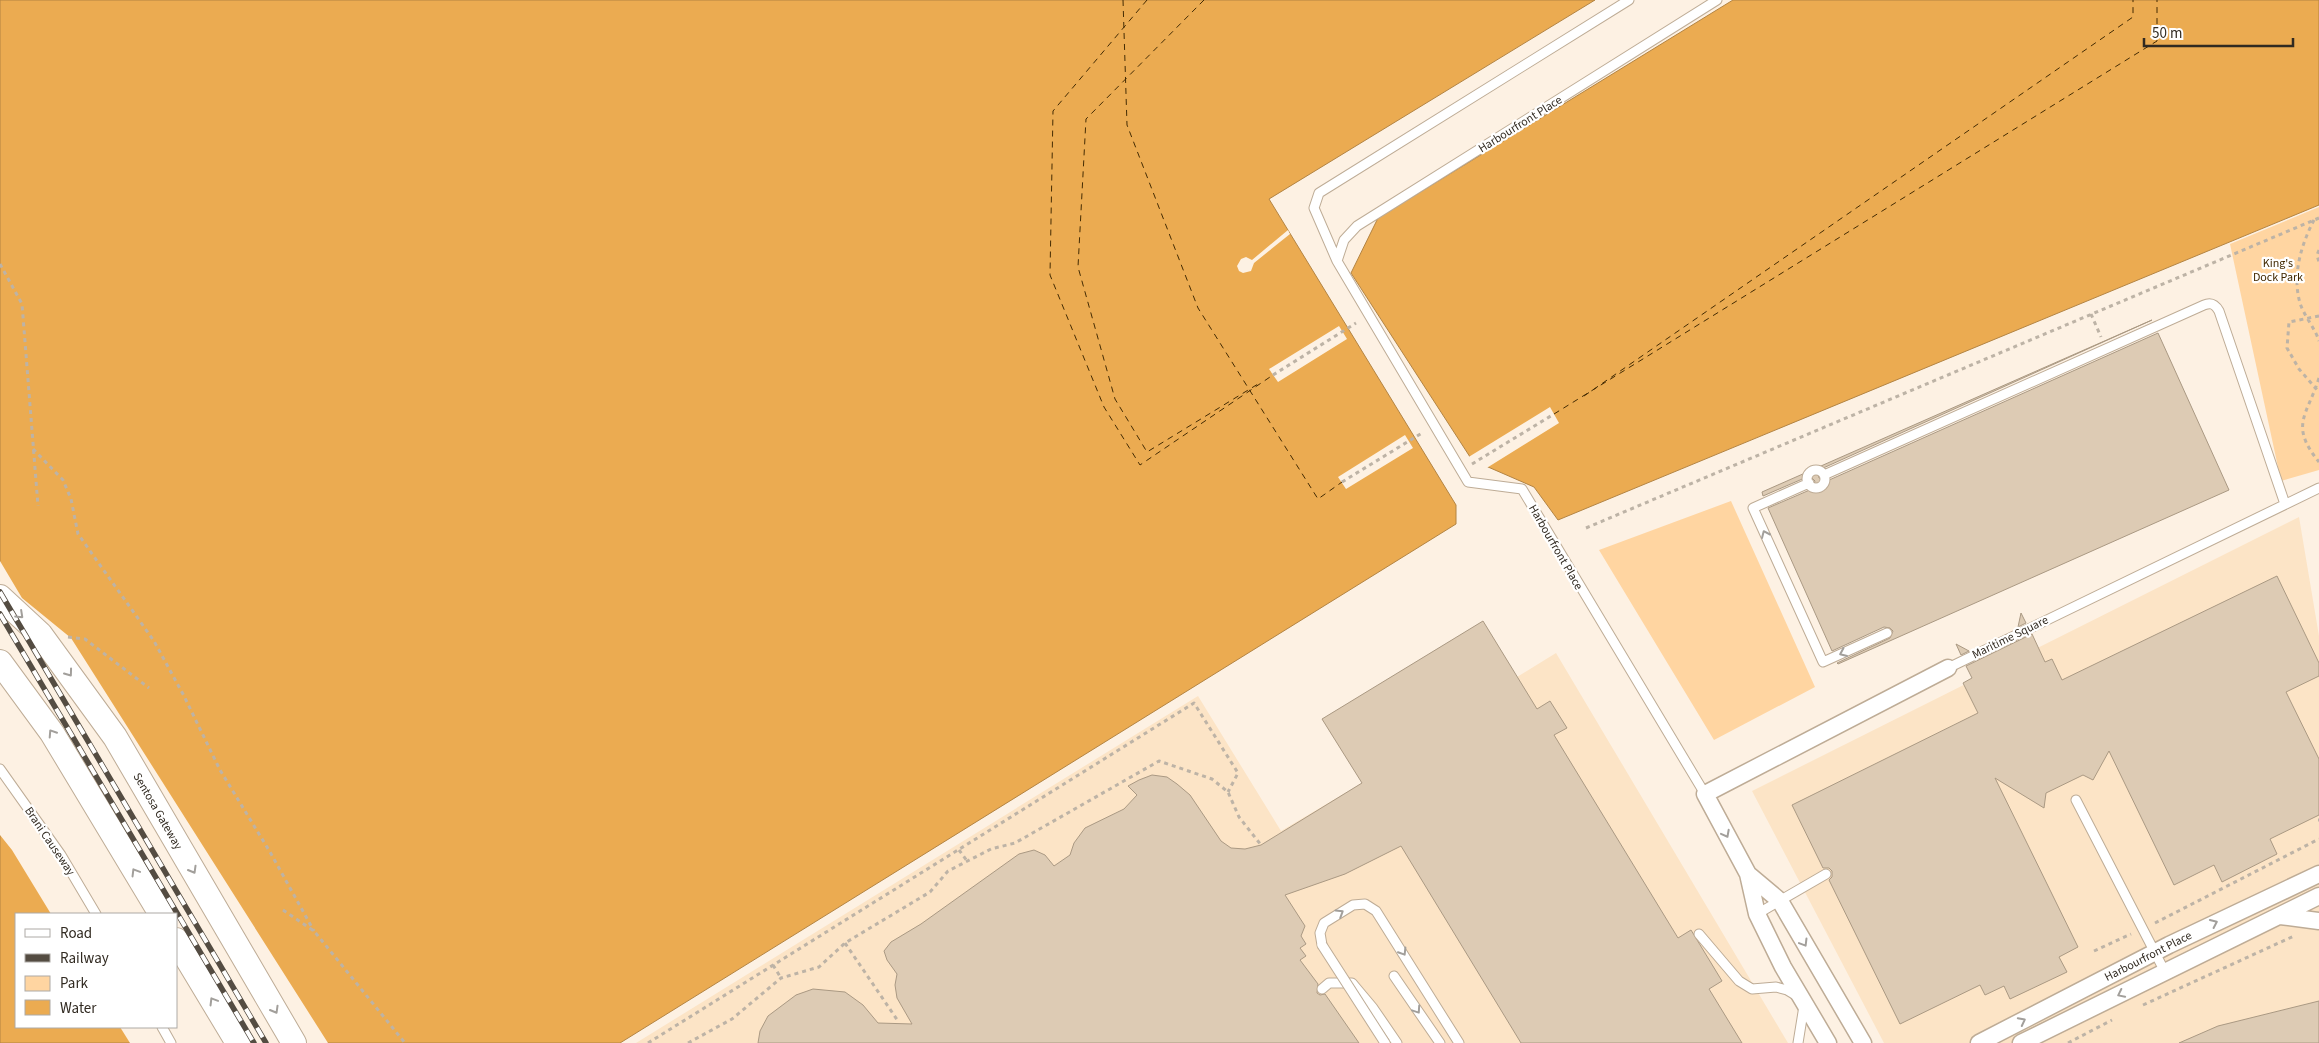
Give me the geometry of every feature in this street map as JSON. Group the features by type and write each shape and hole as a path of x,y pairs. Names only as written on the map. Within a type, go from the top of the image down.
{"main road":[{"name":"Sentosa Gateway","path":"0,597 40,634 115,737 294,1043"},
{"path":"0,662 52,732 159,913"},
{"path":"178,943 238,1043"}],"street":[{"name":"Maritime Square","path":"1705,794 1948,668"},
{"name":"Harbourfront Place","path":"1705,794 1748,874 1757,914 1803,1003 1828,1043"},
{"name":"Harbourfront Place","path":"1748,874 1780,901 1863,1043"},
{"name":"Harbourfront Place","path":"1979,1043 2155,952 2319,874"},
{"name":"Harbourfront Place","path":"2021,1043 2319,896"},
{"path":"2280,916 2319,921"}],"lane":[{"name":"Harbourfront Place","path":"1629,0 1319,193 1314,208 1337,261 1468,482 1522,489 1705,794"},
{"name":"Harbourfront Place","path":"1337,261 1344,240 1358,226 1717,0"},
{"path":"1887,633 1823,662 1753,508 1809,483 1808,479 1812,472 1821,472 1824,475 2208,303 2216,306 2219,311 2285,504"},
{"name":"Maritime Square","path":"1948,668 2319,488"},
{"name":"Brani Causeway","path":"0,769 61,855 95,913"},
{"path":"2076,800 2165,972"},
{"path":"1757,914 1826,874"},
{"path":"1385,1043 1322,945 1320,933 1324,923 1353,905 1365,904 1376,912 1459,1043"},
{"path":"1699,934 1739,981 1752,989 1776,987 1787,990 1803,1003 1798,1043"},
{"path":"1394,976 1440,1043"},
{"path":"1322,989 1329,983 1352,983 1374,1008 1397,1043"},
{"path":"163,1028 171,1043"}],"path":[{"path":"1586,528 2319,218"},
{"path":"2315,220 2301,252 2297,282 2300,304 2319,341"},
{"path":"2319,250 2317,255 2319,262"},
{"path":"0,264 22,304 27,344 38,506"},
{"path":"2091,314 2103,342"},
{"path":"2319,316 2288,322 2287,348 2299,369 2319,392"},
{"path":"1273,375 1356,323"},
{"path":"2319,378 2301,422 2303,437 2319,462"},
{"path":"1466,468 1554,414"},
{"path":"1342,482 1423,433"},
{"path":"33,448 63,480 72,499 78,534 154,640 220,770 270,852 314,931 405,1043"},
{"path":"40,634 85,639 149,688"},
{"path":"648,1043 1194,703 1238,773 1228,792"},
{"path":"688,1043 732,1019 782,978 819,967 845,943 930,892 948,870 991,849 1014,843 1159,761 1212,779 1228,792 1239,817 1261,845"},
{"path":"2094,951 2143,930 2319,839"},
{"path":"959,850 967,861"},
{"path":"283,910 314,931"},
{"path":"2134,1009 2292,937 2301,935"},
{"path":"845,943 898,1021"},
{"path":"773,965 782,978"},
{"path":"2068,1043 2117,1018"}],"shaded area":[{"path":"2299,517 2319,636 2319,1043 1884,1043 1752,791"},
{"path":"1483,621 1517,677 1556,653 1788,1043 636,1043 1198,696 1281,831 1362,783 1322,719"}],"green space":[{"name":"King's Dock Park","path":"2319,207 2319,470 2281,481 2230,244"},
{"path":"1731,501 1815,687 1714,740 1599,550"}],"water":[{"path":"0,0 1595,0 1269,199 1456,505 1456,524 620,1043 0,1043"},
{"path":"1733,0 2319,0 2319,205 1558,520 1534,487 1472,460 1351,273 1378,218"}],"pier":[{"path":"1288,230 1290,234 1254,263 1251,271 1243,273 1239,271 1237,266 1241,259 1246,257 1252,260"},
{"path":"1339,326 1347,339 1278,382 1269,369"},
{"path":"1550,407 1559,423 1485,469 1470,462 1467,458"},
{"path":"1405,435 1413,448 1346,489 1338,477"},
{"path":"0,561 22,598 71,638 328,1043 130,1043 121,1028 178,1028 178,913 50,913 12,850 0,835"}],"building":[{"path":"2152,320 1821,469 1818,474 1819,478 1827,481 2158,333 2229,490 1838,664 1890,638 1893,631 1890,628 1884,627 1832,651 1768,508 1812,489 1815,481 1807,477 1763,496 1762,492"},
{"path":"2277,576 2319,663 2319,676 2286,692 2319,759 2319,815 2270,839 2277,854 2222,882 2214,865 2174,885 2109,751 2093,780 2083,775 2046,793 2044,808 1995,778 2078,947 2059,957 2067,972 2010,999 2004,986 1985,995 1980,985 1900,1024 1829,880 1832,877 1832,871 1829,868 1823,868 1792,805 1978,713 1963,683 1972,678 1966,666 2032,634 2045,662 2052,659 2062,680"},
{"path":"2021,613 2026,623 2018,627"},
{"path":"1483,621 1537,709 1550,701 1567,728 1554,735 1678,938 1691,930 1722,981 1709,989 1742,1043 1521,1043 1401,846 1345,874 1285,895 1305,926 1301,936 1306,944 1300,948 1306,956 1300,960 1318,984 1317,993 1320,995 1325,994 1359,1043 758,1043 760,1031 768,1016 796,995 813,989 845,992 863,1005 878,1023 912,1024 897,998 895,985 897,974 887,960 884,951 891,942 921,924 1019,854 1034,850 1045,855 1054,866 1070,855 1074,843 1085,828 1124,809 1137,795 1128,786 1139,780 1152,775 1167,777 1177,784 1190,795 1221,841 1231,848 1245,849 1261,845 1362,783 1322,719"},
{"path":"1956,644 1969,651 1961,655"},
{"path":"2319,1001 2319,1043 2179,1043 2218,1026"}],"ferry route":[{"path":"1123,0 1127,125 1198,308 1318,499 1342,482"},
{"path":"1147,0 1053,111 1050,275 1104,407 1140,465 1273,375"},
{"path":"1204,0 1086,119 1078,267 1115,399 1147,452 1258,384"},
{"path":"1584,396 2133,17 2133,0"},
{"path":"1554,414 2157,41 2157,0"}],"railway":[{"path":"0,592 266,1043"},
{"path":"0,614 177,913"},
{"path":"178,915 254,1043"}]}
